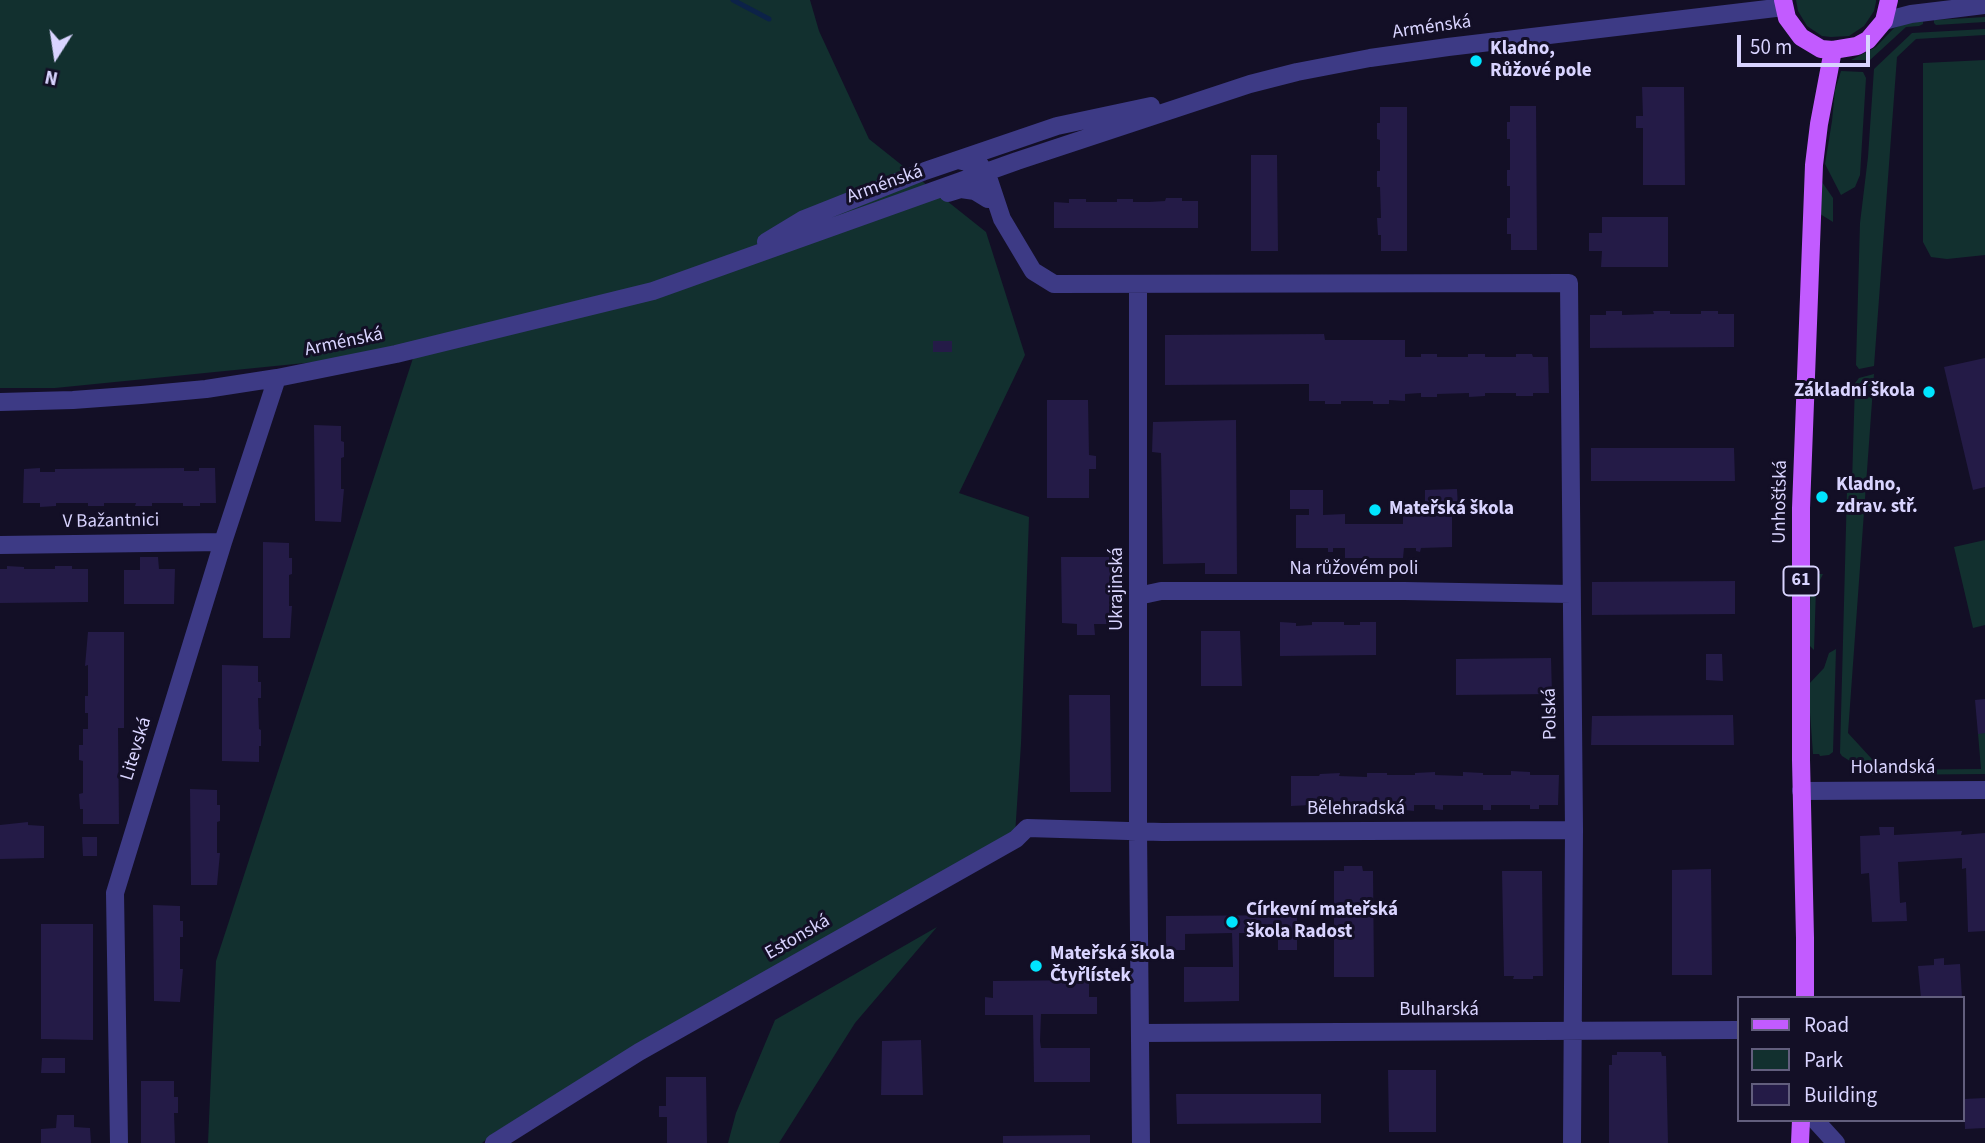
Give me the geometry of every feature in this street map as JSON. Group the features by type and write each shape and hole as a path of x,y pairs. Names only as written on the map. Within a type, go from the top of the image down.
{"main road":[{"path":"1784,3 1787,18 1801,37 1821,49 1833,50 1857,46 1868,40 1884,21 1889,0"},
{"name":"Unhošťská","path":"1805,996 1801,791 1801,508 1814,165 1833,50"},
{"path":"1800,1143 1801,1122"}],"street":[{"path":"1979,0 1985,2"},
{"path":"1884,21 1985,2"},
{"name":"Arménská","path":"0,402 141,395 277,379 396,354 653,291 984,172 1250,84 1370,58 1784,3"},
{"path":"727,265 804,219 1056,126 1250,84"},
{"path":"1138,284 1054,284 1033,271 981,184 987,165 996,156 1156,105"},
{"path":"958,160 980,165 984,172"},
{"path":"992,200 1000,178 1017,161"},
{"path":"768,249 816,237 961,188 975,191 992,200"},
{"name":"Polská","path":"1138,284 1569,283 1574,830 1573,1143"},
{"name":"Ukrajinská","path":"1138,284 1141,1143"},
{"name":"Litevská","path":"119,1143 115,893 223,542 277,379"},
{"name":"V Bažantnici","path":"0,545 223,542"},
{"name":"Na růžovém poli","path":"1138,596 1161,591 1571,594"},
{"name":"Holandská","path":"1801,791 1985,790"},
{"name":"Estonská","path":"494,1143 639,1052 1016,839 1027,828 1138,831"},
{"name":"Bělehradská","path":"1138,831 1574,830"},
{"name":"Bulharská","path":"1141,1033 1736,1030"},
{"path":"1817,1122 1836,1143"}],"green space":[{"path":"0,0 810,0 819,31 869,139 986,232 1025,355 959,493 1029,517 1015,835 495,1132 482,1143 208,1143 216,961 415,352 55,388 0,388"},
{"path":"1796,0 1876,2 1874,11 1864,26 1849,36 1831,37 1822,36 1807,26 1798,11"},
{"path":"1985,17 1985,22 1934,23 1934,20"},
{"path":"1923,21 1919,26 1906,27 1870,60 1851,60 1876,47 1894,28"},
{"path":"1985,29 1985,35 1916,39 1897,57 1874,366 1859,369 1856,365 1860,223 1874,69 1912,33"},
{"path":"1985,60 1985,255 1947,259 1931,257 1923,242 1923,63"},
{"path":"1841,71 1863,72 1866,78 1860,175 1855,187 1841,195 1825,164 1835,90"},
{"path":"1822,182 1833,198 1833,222 1820,214"},
{"path":"1874,374 1848,733 1882,770 1981,769 1978,733 1985,733 1985,774 1872,775 1840,753 1847,490 1852,483 1855,383 1859,378"},
{"path":"1985,540 1985,625 1973,628 1954,547"},
{"path":"1811,574 1823,574 1816,588 1814,650 1809,645"},
{"path":"1836,649 1833,752 1820,756 1813,754 1808,685 1824,668 1829,653"},
{"path":"937,927 855,1023 779,1143 728,1143 736,1113 775,1020"}],"building":[{"path":"1642,87 1684,87 1685,185 1643,185 1643,128 1636,128 1636,116 1643,116"},
{"path":"1510,106 1536,106 1537,250 1511,250 1511,234 1507,234 1507,218 1510,218 1507,170 1510,170 1510,139 1507,139 1507,122 1510,122"},
{"path":"1380,107 1407,107 1407,251 1381,251 1381,235 1378,235 1377,218 1381,218 1380,187 1377,187 1380,140 1377,139 1377,123 1380,123"},
{"path":"1251,155 1277,155 1278,251 1251,251"},
{"path":"1166,198 1198,201 1198,228 1054,228 1054,202 1069,203 1069,199 1117,202 1117,199 1133,199 1133,202 1149,202 1165,201"},
{"path":"1602,217 1668,217 1668,267 1601,267 1602,251 1589,251 1589,233 1602,233"},
{"path":"1606,311 1622,311 1622,315 1654,314 1653,311 1701,314 1701,311 1718,311 1718,314 1734,314 1734,347 1590,348 1590,315 1606,315"},
{"path":"1324,334 1325,340 1405,340 1405,357 1421,357 1421,354 1468,357 1468,354 1485,354 1485,357 1516,357 1516,354 1532,354 1533,357 1548,357 1549,393 1516,396 1516,393 1485,393 1485,396 1469,397 1469,393 1437,394 1437,397 1421,397 1421,393 1405,394 1405,401 1389,400 1389,404 1341,401 1341,404 1325,404 1325,401 1309,401 1309,384 1165,385 1165,335"},
{"path":"933,341 952,341 952,352 933,352"},
{"path":"1985,358 1985,487 1973,490 1944,367"},
{"path":"1047,400 1088,400 1089,455 1096,456 1096,469 1089,469 1089,498 1047,498"},
{"path":"1236,420 1237,574 1205,574 1205,563 1163,564 1161,453 1152,452 1153,422"},
{"path":"314,425 341,426 344,457 341,458 341,489 344,489 341,522 315,521"},
{"path":"1591,448 1734,448 1735,481 1591,481"},
{"path":"40,468 40,472 55,472 55,469 184,468 184,471 199,471 199,468 215,468 216,503 200,503 200,506 152,503 152,506 135,506 136,503 104,503 104,506 88,506 88,503 56,503 56,506 40,507 40,503 23,503 24,469"},
{"path":"1457,489 1458,508 1440,509 1440,514 1452,514 1452,547 1421,548 1420,552 1416,551 1416,548 1404,548 1403,558 1345,558 1345,548 1333,548 1333,552 1328,552 1328,548 1296,548 1296,515 1309,515 1309,509 1290,509 1290,490 1323,490 1323,515 1345,514 1345,524 1403,524 1403,514 1422,514 1422,509 1425,509 1425,490"},
{"path":"263,542 289,543 289,558 292,558 292,574 289,575 289,606 292,606 290,638 263,638"},
{"path":"140,557 158,557 159,569 175,569 174,604 124,604 124,570 140,570"},
{"path":"1061,557 1111,557 1111,624 1094,624 1095,635 1077,635 1077,624 1062,623"},
{"path":"7,566 55,569 55,566 72,566 72,569 88,569 88,602 0,603 0,569 7,569"},
{"path":"1735,581 1735,614 1592,615 1592,582"},
{"path":"1280,622 1296,623 1296,626 1312,625 1312,622 1360,625 1360,622 1376,622 1376,655 1280,656"},
{"path":"1201,631 1240,631 1242,686 1201,686"},
{"path":"88,632 124,632 124,728 118,728 119,824 83,824 83,809 80,809 83,761 79,760 79,745 83,745 83,729 88,729 85,696 88,696 88,665 85,666"},
{"path":"1706,654 1722,654 1723,681 1706,680"},
{"path":"1551,658 1552,694 1456,695 1456,659"},
{"path":"222,665 258,666 258,682 261,682 261,698 258,698 261,730 259,762 222,761"},
{"path":"1069,695 1110,695 1111,792 1070,792"},
{"path":"1985,699 1985,733 1978,734 1975,700"},
{"path":"1733,715 1734,745 1591,745 1592,716"},
{"path":"1511,771 1530,772 1530,775 1559,775 1558,805 1539,805 1539,809 1530,809 1530,805 1491,805 1491,810 1483,810 1483,805 1443,805 1443,810 1435,809 1435,805 1414,805 1414,811 1405,810 1406,805 1367,805 1367,811 1358,811 1358,805 1320,805 1319,812 1311,812 1311,805 1291,806 1291,776 1340,773 1339,776 1367,777 1367,773 1415,775 1435,772 1435,775 1463,776 1463,772 1511,775"},
{"path":"190,789 217,790 220,821 217,822 217,853 220,853 217,885 191,885"},
{"path":"28,822 28,825 44,826 44,858 0,859 0,825"},
{"path":"1879,827 1894,827 1894,835 1962,831 1961,835 1985,833 1985,931 1968,932 1966,868 1962,869 1962,858 1898,862 1900,903 1906,902 1907,921 1872,922 1869,873 1861,874 1860,836 1880,835"},
{"path":"82,837 97,837 97,856 83,856"},
{"path":"1344,866 1362,866 1363,871 1373,871 1374,977 1334,977 1334,871 1344,871"},
{"path":"1711,869 1712,975 1672,975 1672,870"},
{"path":"1502,871 1542,871 1543,976 1513,979 1514,976 1504,976"},
{"path":"153,905 180,906 183,937 180,937 180,969 183,969 180,1002 154,1001"},
{"path":"1297,915 1297,950 1278,950 1278,933 1239,933 1239,1001 1184,1002 1184,967 1233,967 1232,933 1185,934 1185,950 1166,950 1166,916"},
{"path":"41,924 93,924 93,1040 41,1039"},
{"path":"1944,958 1944,965 1960,964 1962,996 1921,996 1918,966 1934,965 1934,959"},
{"path":"1089,980 1089,997 1097,997 1097,1014 1041,1014 1040,1041 1041,1048 1090,1048 1090,1082 1034,1082 1033,1015 985,1015 985,997 993,998 993,981"},
{"path":"921,1040 923,1095 881,1095 882,1041"},
{"path":"1617,1052 1661,1052 1662,1056 1666,1056 1668,1143 1609,1143 1609,1065 1612,1065 1612,1055 1617,1055"},
{"path":"42,1058 65,1058 65,1073 41,1073"},
{"path":"1388,1070 1436,1070 1436,1132 1389,1132"},
{"path":"666,1077 706,1077 707,1143 667,1143 667,1117 659,1117 659,1106 666,1106"},
{"path":"141,1081 174,1081 174,1097 178,1097 178,1113 174,1113 175,1143 141,1143"},
{"path":"1176,1094 1321,1094 1321,1123 1177,1124"},
{"path":"1985,1098 1985,1128 1965,1129 1964,1099"},
{"path":"57,1115 74,1115 74,1127 90,1128 91,1143 41,1143 41,1129 56,1128"},
{"path":"1090,1135 1090,1143 1003,1143 1003,1136"}],"waterway":[{"path":"733,0 769,19"}],"place":[{"name":"Kladno, Růžové pole","path":"1476,61"},
{"name":"Základní škola","path":"1929,392"},
{"name":"Kladno, zdrav. stř.","path":"1822,497"},
{"name":"Mateřská škola","path":"1375,510"},
{"name":"Církevní mateřská škola Radost","path":"1232,922"},
{"name":"Mateřská škola Čtyřlístek","path":"1036,966"}]}
